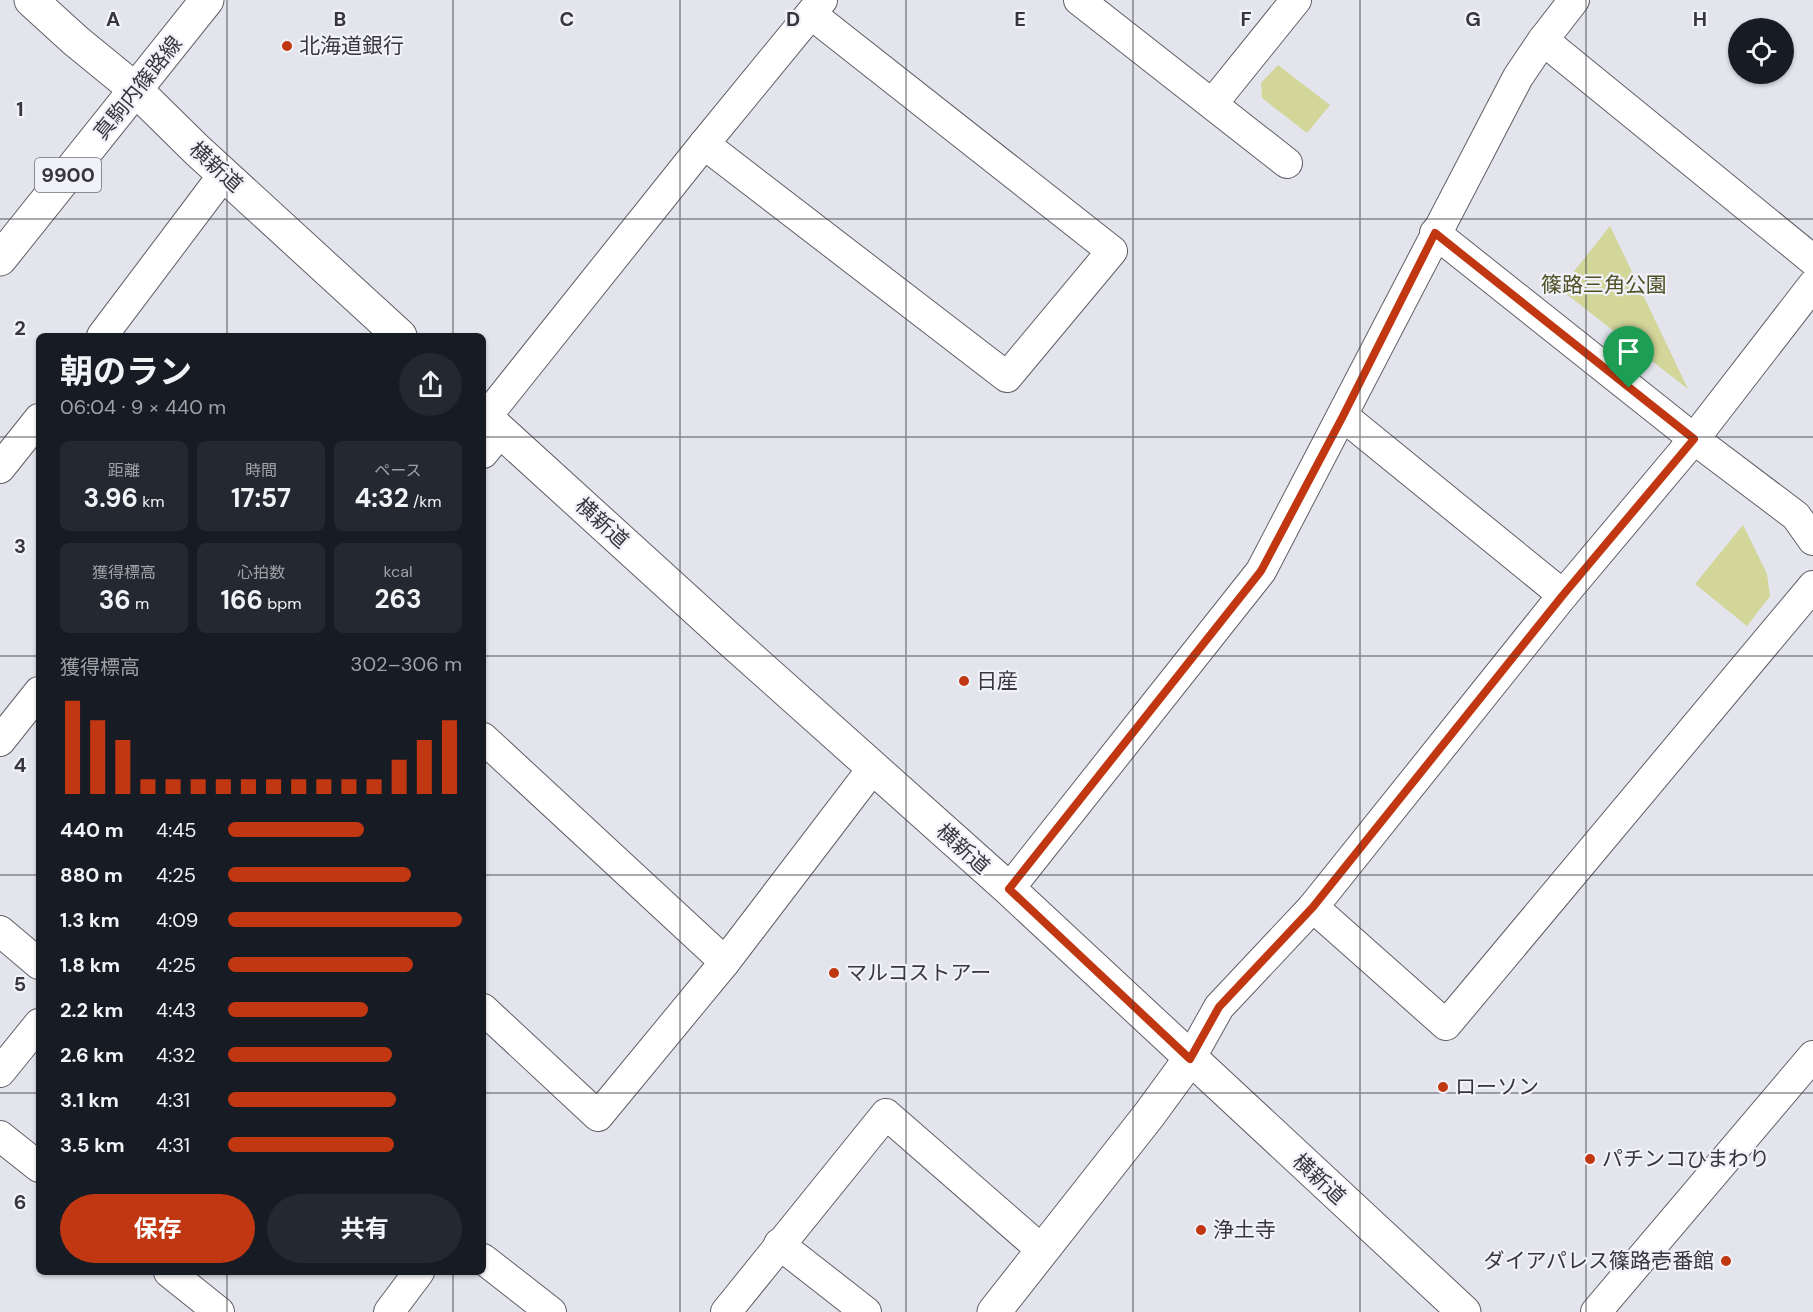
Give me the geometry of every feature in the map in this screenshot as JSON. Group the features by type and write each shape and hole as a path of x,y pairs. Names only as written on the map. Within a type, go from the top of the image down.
{"street":[{"name":"横新道","path":"31,0 76,41 136,90 397,333"},
{"name":"真駒内篠路線","path":"0,258 207,0"},
{"path":"1079,0 1287,163"},
{"path":"1213,103 1296,0"},
{"path":"1009,889 1261,571 1518,77 1543,39 1574,0"},
{"path":"488,429 704,144 817,7 1112,251 1007,377 704,144"},
{"path":"1543,39 1813,260"},
{"path":"104,333 224,174"},
{"path":"1435,233 1694,439 1796,516 1813,540"},
{"path":"994,1312 1149,1115 1190,1059 1219,1007 1313,907 1563,595 1694,439 1813,285"},
{"path":"1343,416 1563,595"},
{"path":"0,468 36,423"},
{"name":"横新道","path":"488,429 1009,889 1464,1312"},
{"path":"1313,907 1446,1024 1813,586"},
{"path":"0,741 36,696"},
{"path":"486,741 725,962"},
{"path":"486,1012 598,1116 725,962 873,768"},
{"path":"0,931 36,961"},
{"path":"0,1072 36,1028"},
{"path":"1596,1312 1813,1056"},
{"path":"726,1312 885,1114 1043,1251"},
{"path":"0,1136 36,1165"},
{"path":"779,1244 866,1312"},
{"path":"486,1261 551,1312"},
{"path":"173,1275 219,1312"},
{"path":"389,1312 417,1275"}],"green space":[{"path":"1278,65 1330,105 1307,133 1262,98 1261,83"},
{"name":"篠路三角公園","path":"1610,226 1688,389 1560,289"},
{"path":"1743,525 1767,574 1770,596 1747,626 1695,584"}],"place":[{"name":"北海道銀行","path":"287,46"},
{"name":"日産","path":"964,681"},
{"name":"マルコストアー","path":"834,973"},
{"name":"ローソン","path":"1443,1087"},
{"name":"パチンコひまわり","path":"1590,1159"},
{"name":"浄土寺","path":"1201,1230"},
{"name":"ダイアパレス篠路壱番館","path":"1726,1261"}],"route":[{"path":"1435,233 1629,388 1694,439 1563,595 1313,907 1219,1007 1190,1059 1009,889 1261,571 1343,416 1435,233"}]}
